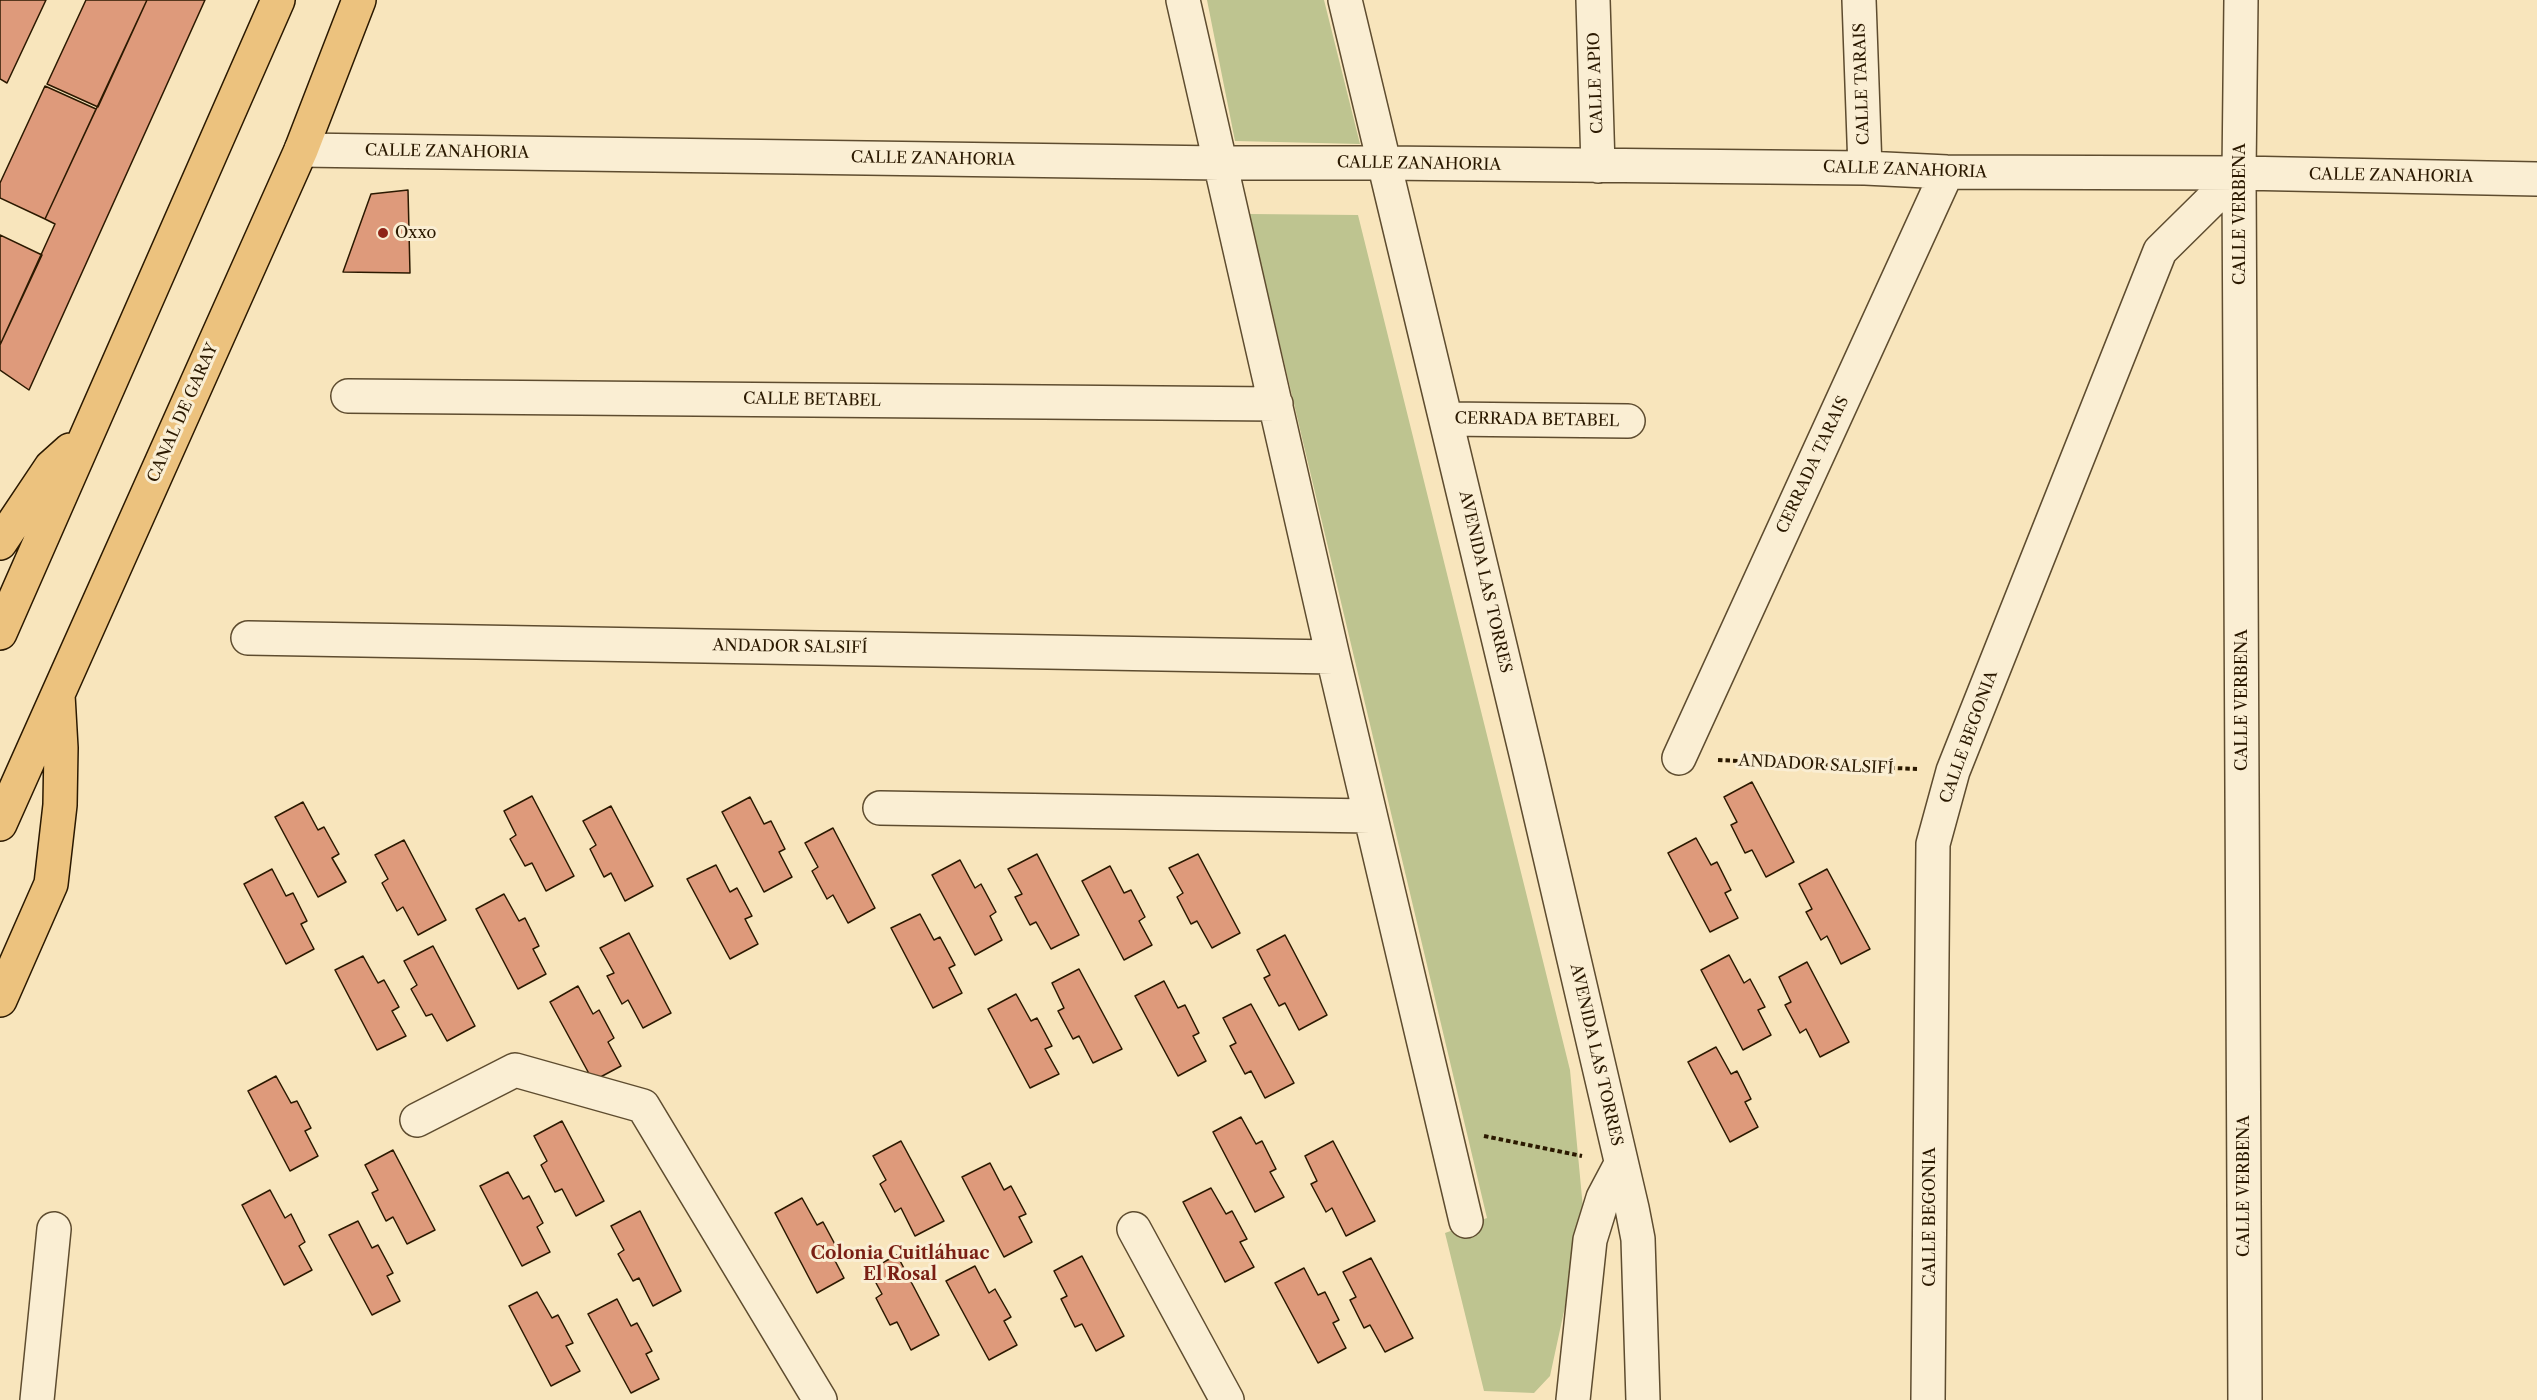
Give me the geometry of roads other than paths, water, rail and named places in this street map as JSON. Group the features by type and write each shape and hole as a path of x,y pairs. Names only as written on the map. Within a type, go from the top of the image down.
{"main road":[{"path":"0,633 278,0"},
{"name":"CANAL DE GARAY","path":"0,824 57,691 301,150 359,0"},
{"path":"0,543 51,467 87,434"},
{"path":"0,1000 51,884 60,805 61,748 57,691"}],"street":[{"path":"1183,0 1333,657 1466,1221"},
{"name":"AVENIDA LAS TORRES","path":"1345,0 1446,419 1638,1239 1643,1400"},
{"name":"CALLE APIO","path":"1593,0 1598,166"},
{"name":"CALLE TARAIS","path":"1859,0 1865,168"},
{"name":"CALLE VERBENA","path":"2241,0 2239,173 2245,1400"},
{"name":"CALLE ZANAHORIA","path":"301,150 1220,163 1865,168 1947,172 2239,173 2537,179"},
{"name":"CERRADA TARAIS","path":"1679,758 1947,172"},
{"name":"CALLE BEGONIA","path":"1928,1400 1933,844 1953,771 2160,251 2239,173"},
{"name":"CALLE BETABEL","path":"348,396 1276,404"},
{"name":"CERRADA BETABEL","path":"1446,419 1628,421"},
{"name":"ANDADOR SALSIFÍ","path":"248,638 1333,657"},
{"path":"880,808 1370,816"},
{"path":"417,1120 515,1070 643,1106 820,1400"},
{"name":"AVENIDA LAS TORRES","path":"1573,1400 1590,1240 1603,1198 1621,1164"},
{"path":"37,1400 54,1229"},
{"path":"1134,1229 1227,1400"}],"place":[{"name":"Oxxo","path":"383,233"}],"district":[{"name":"Colonia Cuitláhuac El Rosal","path":"900,1264"}]}
